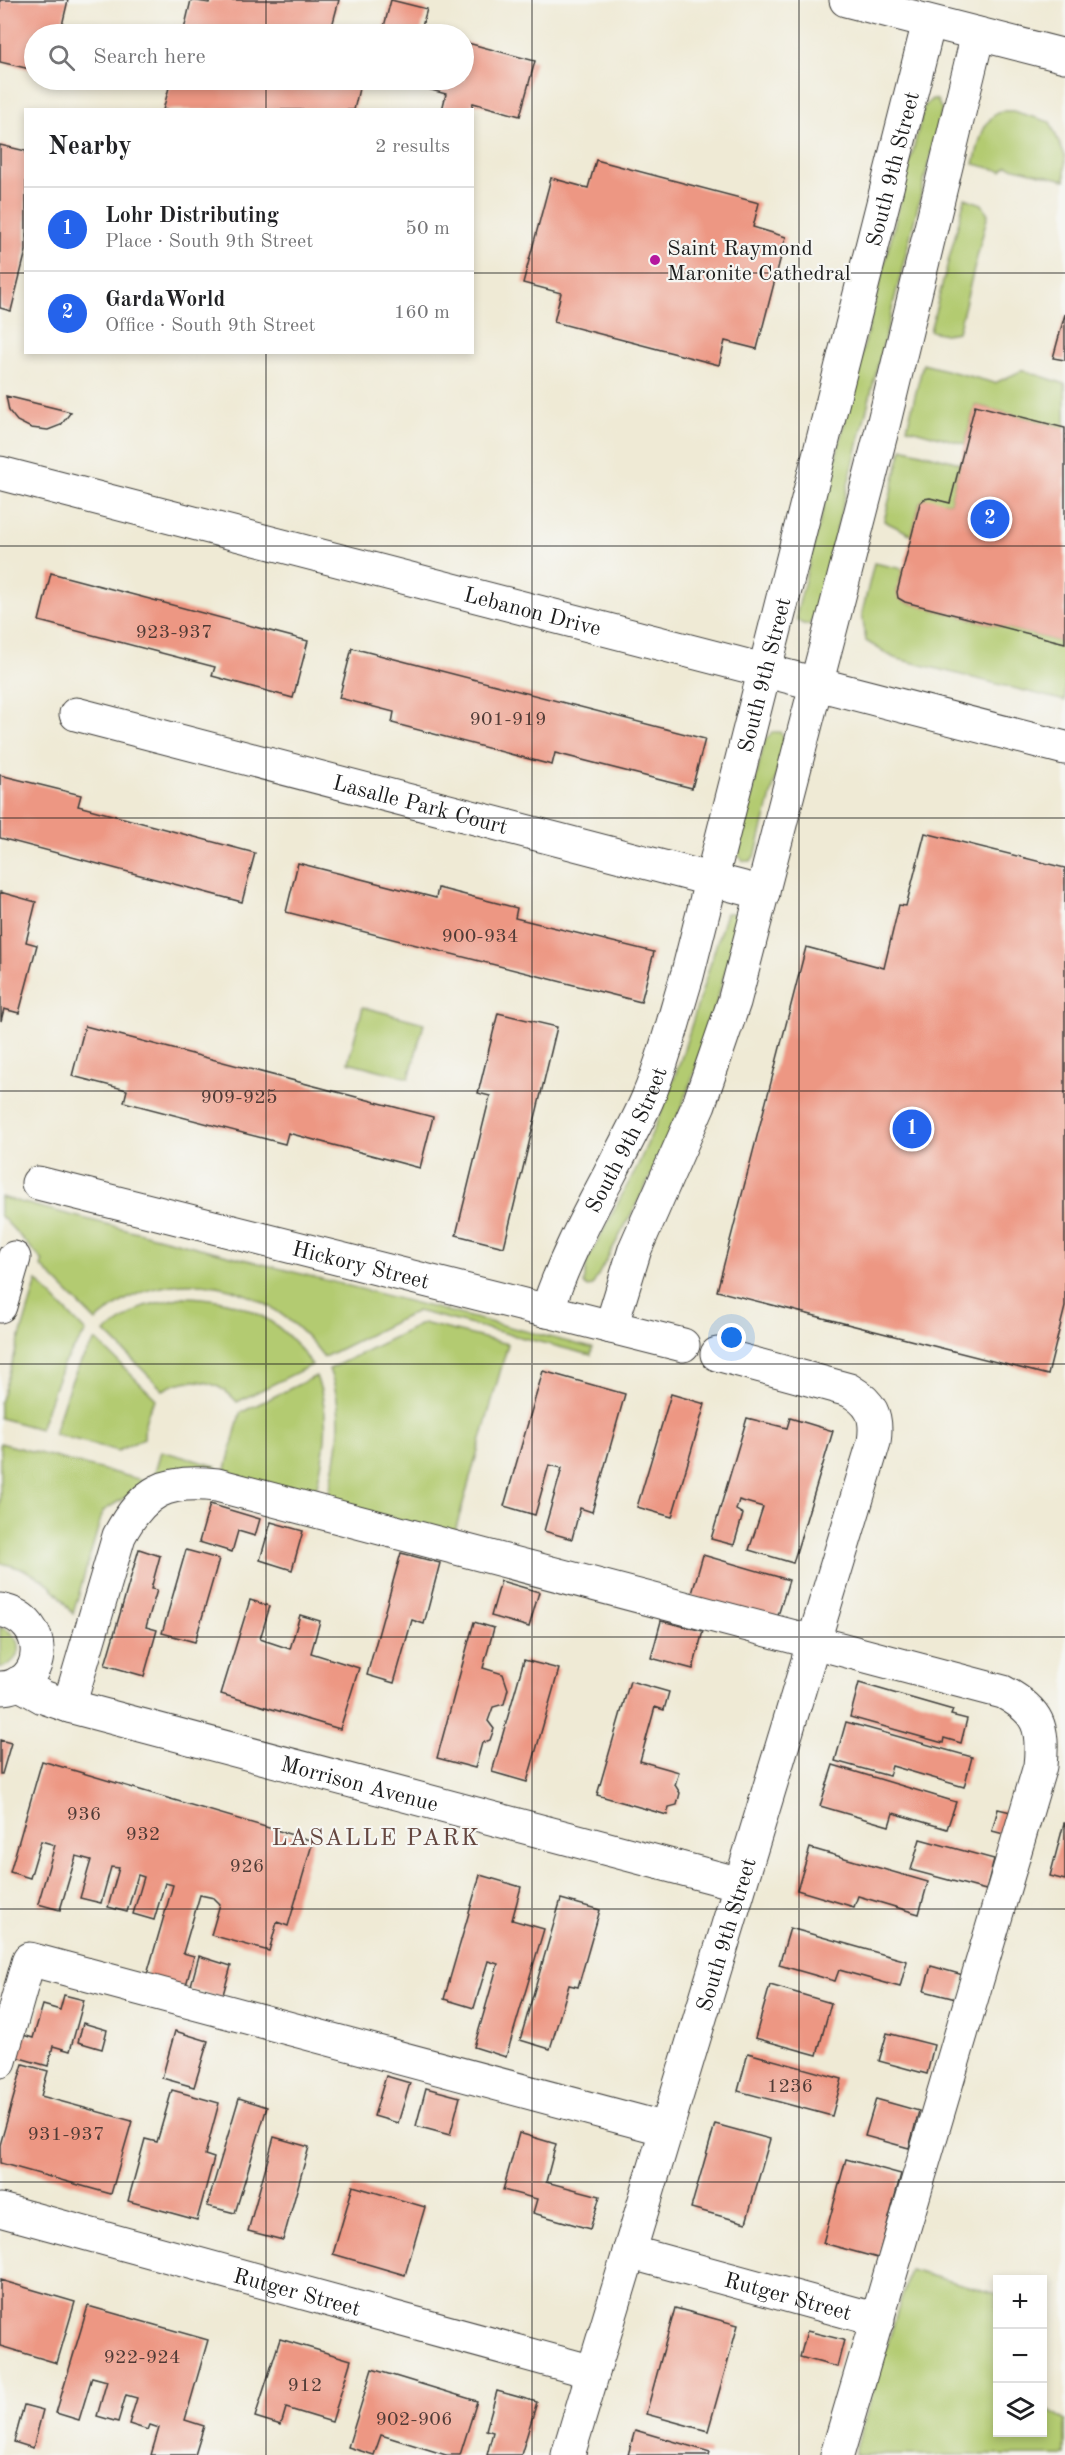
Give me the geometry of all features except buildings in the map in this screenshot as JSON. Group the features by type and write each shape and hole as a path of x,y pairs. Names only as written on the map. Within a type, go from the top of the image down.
{"street":[{"path":"846,0 1065,56"},
{"name":"South 9th Street","path":"547,1311 567,1257 643,1110 661,1063 687,976 929,22"},
{"path":"610,1327 635,1249 691,1125 716,1059 818,684 978,34"},
{"name":"Lebanon Drive","path":"0,473 1065,748"},
{"name":"Lasalle Park Court","path":"76,714 763,893"},
{"name":"Hickory Street","path":"38,1183 683,1345"},
{"path":"0,1306 15,1258"},
{"name":"South 9th Street","path":"568,2455 874,1442 876,1426 873,1411 864,1398 849,1390 717,1354"},
{"path":"69,1706 119,1536 131,1513 152,1493 172,1484 195,1482 217,1485 1004,1692 1027,1705 1038,1725 1042,1743 1040,1766 837,2455"},
{"name":"Morrison Avenue","path":"0,1610 24,1619 37,1640 35,1664 28,1676 9,1686"},
{"name":"Morrison Avenue","path":"9,1686 69,1706 740,1884"},
{"path":"0,2061 29,1959 666,2129"},
{"name":"Rutger Street","path":"0,2210 593,2372"},
{"name":"Rutger Street","path":"629,2252 878,2320"}],"green space":[{"path":"932,99 937,100 942,110 816,612 809,625 803,624 797,620 797,612 924,107"},
{"path":"1001,111 1013,111 1050,122 1065,156 1065,180 1007,166 1002,171 974,164 985,127 994,115"},
{"path":"965,198 982,204 988,214 958,332 945,334 930,331"},
{"path":"923,364 995,383 1023,370 1065,384 1065,428 975,405 965,444 907,428"},
{"path":"902,448 960,463 950,503 924,499 920,503 912,535 884,521"},
{"path":"874,563 903,569 897,592 899,598 905,602 1065,643 1065,701 894,658 866,641 862,613"},
{"path":"773,732 780,732 784,737 784,746 756,853 751,861 744,861 738,855 739,848 765,740"},
{"path":"726,913 735,913 739,920 697,1066 660,1157 592,1286 588,1287 584,1284 587,1261 638,1165 663,1108 681,1059"},
{"path":"363,1007 424,1023 409,1078 348,1062"},
{"path":"0,1197 592,1348 591,1355 417,1311 324,1357 287,1319 266,1305 244,1294 220,1287 195,1284 170,1286 143,1292 124,1301 96,1321 41,1266 43,1261 0,1215"},
{"path":"37,1281 86,1332 63,1364 40,1429 0,1418 0,1403"},
{"path":"183,1297 222,1301 256,1313 287,1335 312,1365 237,1402 221,1388 202,1382 183,1382 163,1390 105,1332 144,1306"},
{"path":"423,1323 508,1344 454,1535 327,1502 337,1451 339,1419 338,1403 329,1369"},
{"path":"96,1340 156,1399 147,1417 144,1438 118,1451 54,1434 75,1373"},
{"path":"316,1376 324,1407 325,1437 314,1499 224,1477 240,1413"},
{"path":"0,1443 150,1482 103,1511 73,1614 59,1595 42,1580 23,1569 0,1563"},
{"path":"161,1451 216,1466 213,1474 154,1475"},
{"path":"0,1627 13,1635 18,1648 14,1660 0,1668"},
{"path":"910,2270 993,2293 993,2437 1047,2437 1047,2409 1065,2421 1065,2455 854,2455"}],"place":[{"name":"Saint Raymond Maronite Cathedral","path":"655,260"},
{"name":"GardaWorld","path":"990,519"},
{"name":"Lohr Distributing","path":"912,1129"}],"district":[{"name":"LASALLE PARK","path":"376,1837"}]}
